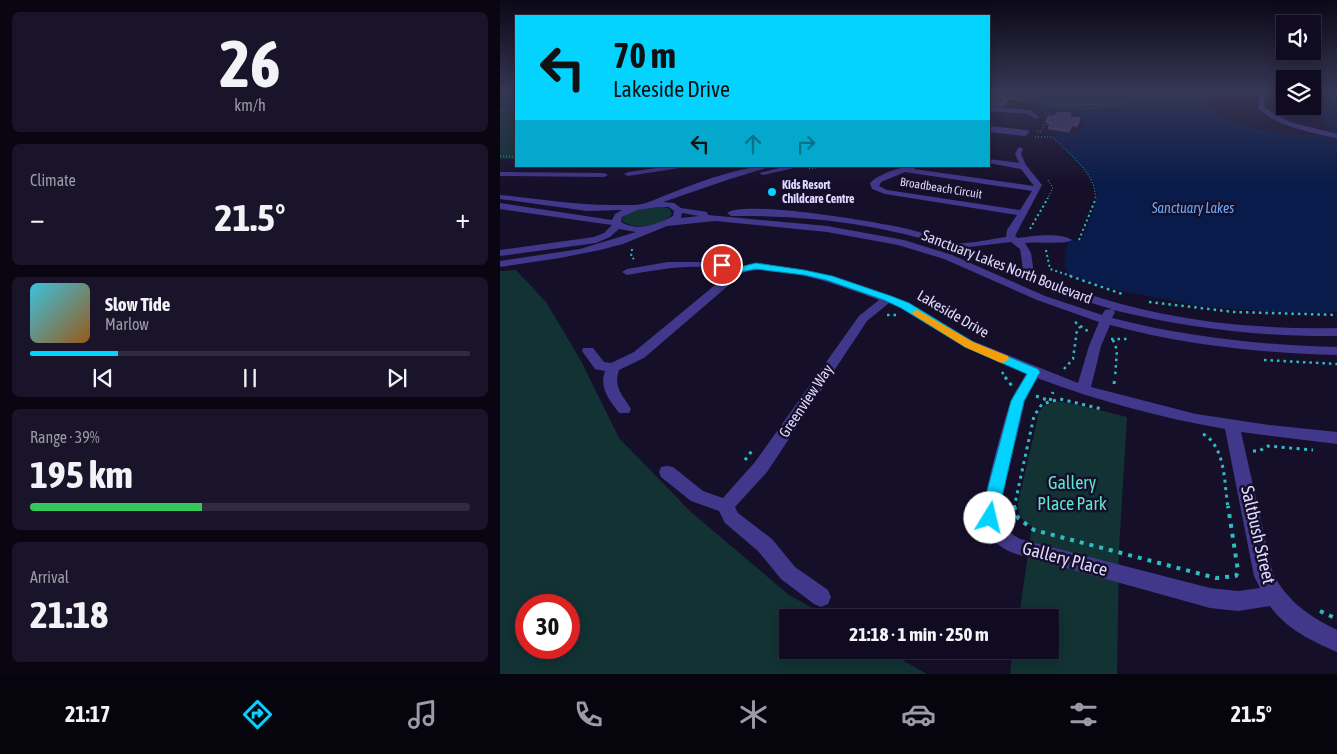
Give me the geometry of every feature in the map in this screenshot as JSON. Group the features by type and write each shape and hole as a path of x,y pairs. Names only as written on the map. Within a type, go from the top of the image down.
{"street":[{"path":"1284,121 1337,136"},
{"path":"990,129 1030,131"},
{"path":"1019,166 1023,164 1018,154 1020,149"},
{"path":"990,161 1019,166 1025,169 1036,183 1037,189 1021,213 1010,236 1028,254 1029,275"},
{"path":"628,174 682,167"},
{"path":"737,167 754,175"},
{"path":"500,254 537,247 596,240 607,235 617,224 618,216 640,206 766,167"},
{"path":"500,264 534,260 613,244 677,217 678,209 693,194 754,175 795,167"},
{"name":"Broadbeach Circuit","path":"913,167 878,180 874,183 875,187 885,192 1021,213"},
{"path":"906,170 1037,189"},
{"path":"500,174 604,175"},
{"path":"500,197 580,208 640,206"},
{"name":"Sanctuary Lakes North Boulevard","path":"640,206 663,204 700,214 758,213 830,218 897,229 956,245 1052,285 1111,305 1164,318 1275,330 1337,332"},
{"path":"500,206 638,229 661,225"},
{"name":"Sanctuary Lakes North Boulevard","path":"661,225 714,218 822,227 887,239 945,255 1036,296 1073,310 1155,332 1218,343 1337,351"},
{"path":"945,255 956,245 1038,238 1066,240"},
{"path":"534,260 537,247"},
{"name":"Lakeside Drive","path":"627,272 668,265 694,264 722,265 740,270 756,266 804,272 828,278 905,305 969,344 1034,372 1083,390 1169,413 1232,426 1337,438"},
{"path":"588,351 600,366 613,368 639,355 740,270"},
{"path":"1036,296 1052,285"},
{"name":"Greenview Way","path":"726,506 748,484 761,467 858,326 874,309 888,298"},
{"path":"1083,390 1092,356 1111,305"},
{"path":"613,368 608,381 609,390 624,409"},
{"name":"Gallery Place","path":"1034,372 1018,401 991,506 990,518 1000,536 1016,546 1210,598 1238,601 1273,596"},
{"name":"Saltbush Street","path":"1232,426 1264,576 1273,596 1298,621 1337,641"},
{"path":"667,472 697,496 726,506 730,518 765,545 788,573 821,596"}],"path":[{"path":"1030,131 1041,132 1046,121"},
{"path":"1030,131 1053,137 1086,174 1095,189 1096,197 1079,240"},
{"path":"500,156 515,157"},
{"path":"1038,238 1046,251 1050,269 1130,298"},
{"path":"632,245 631,257 638,260"},
{"path":"1142,301 1234,312 1337,315"},
{"path":"874,309 888,315 905,317"},
{"path":"1069,319 1089,332 1113,340 1137,340"},
{"path":"1050,401 1056,380 1073,359 1077,330 1080,326"},
{"path":"1113,340 1117,350 1113,378 1117,413 1066,400 1050,401 1042,404 1034,416 1014,509 1024,525 1057,537 1216,578 1236,576 1238,571 1217,446 1212,438 1196,432"},
{"path":"1256,359 1337,364"},
{"path":"998,370 1003,372 1012,386 1050,401"},
{"path":"1217,446 1238,450 1259,451 1268,446 1320,451"}],"green space":[{"path":"500,121 515,121 515,159 500,159"},
{"path":"660,206 670,209 672,214 656,224 635,226 623,222 622,219 629,213 644,208"},
{"path":"516,270 546,302 581,361 619,438 692,513 789,595 814,609 779,609 779,659 901,659 927,674 500,674 500,271"},
{"name":"Gallery Place Park","path":"1056,401 1127,417 1119,550 1117,674 1010,674 1012,659 1059,659 1059,609 1020,609 1032,526 1021,517 1018,503 1039,412 1044,406"}],"water":[{"name":"Sanctuary Lakes","path":"1084,121 1233,121 1245,126 1284,133 1318,134 1329,132 1331,127 1324,121 1337,121 1337,311 1326,313 1276,312 1199,306 1117,290 1068,274 1064,264 1068,239 1081,241 1096,204 1097,195 1096,187 1091,179 1060,143 1052,137 1055,132 1080,134 1084,124 1082,123"}],"building":[{"path":"1079,121 1077,125 1072,125 1069,131 1048,128 1051,123 1046,122"}],"slow traffic":[{"path":"917,313 969,344 1003,359"}],"place":[{"name":"Kids Resort Childcare Centre","path":"772,192"}],"route":[{"path":"722,265 740,270 756,266 804,272 888,298 905,305 969,344 1034,372 1018,401 991,506 990,518"}]}
